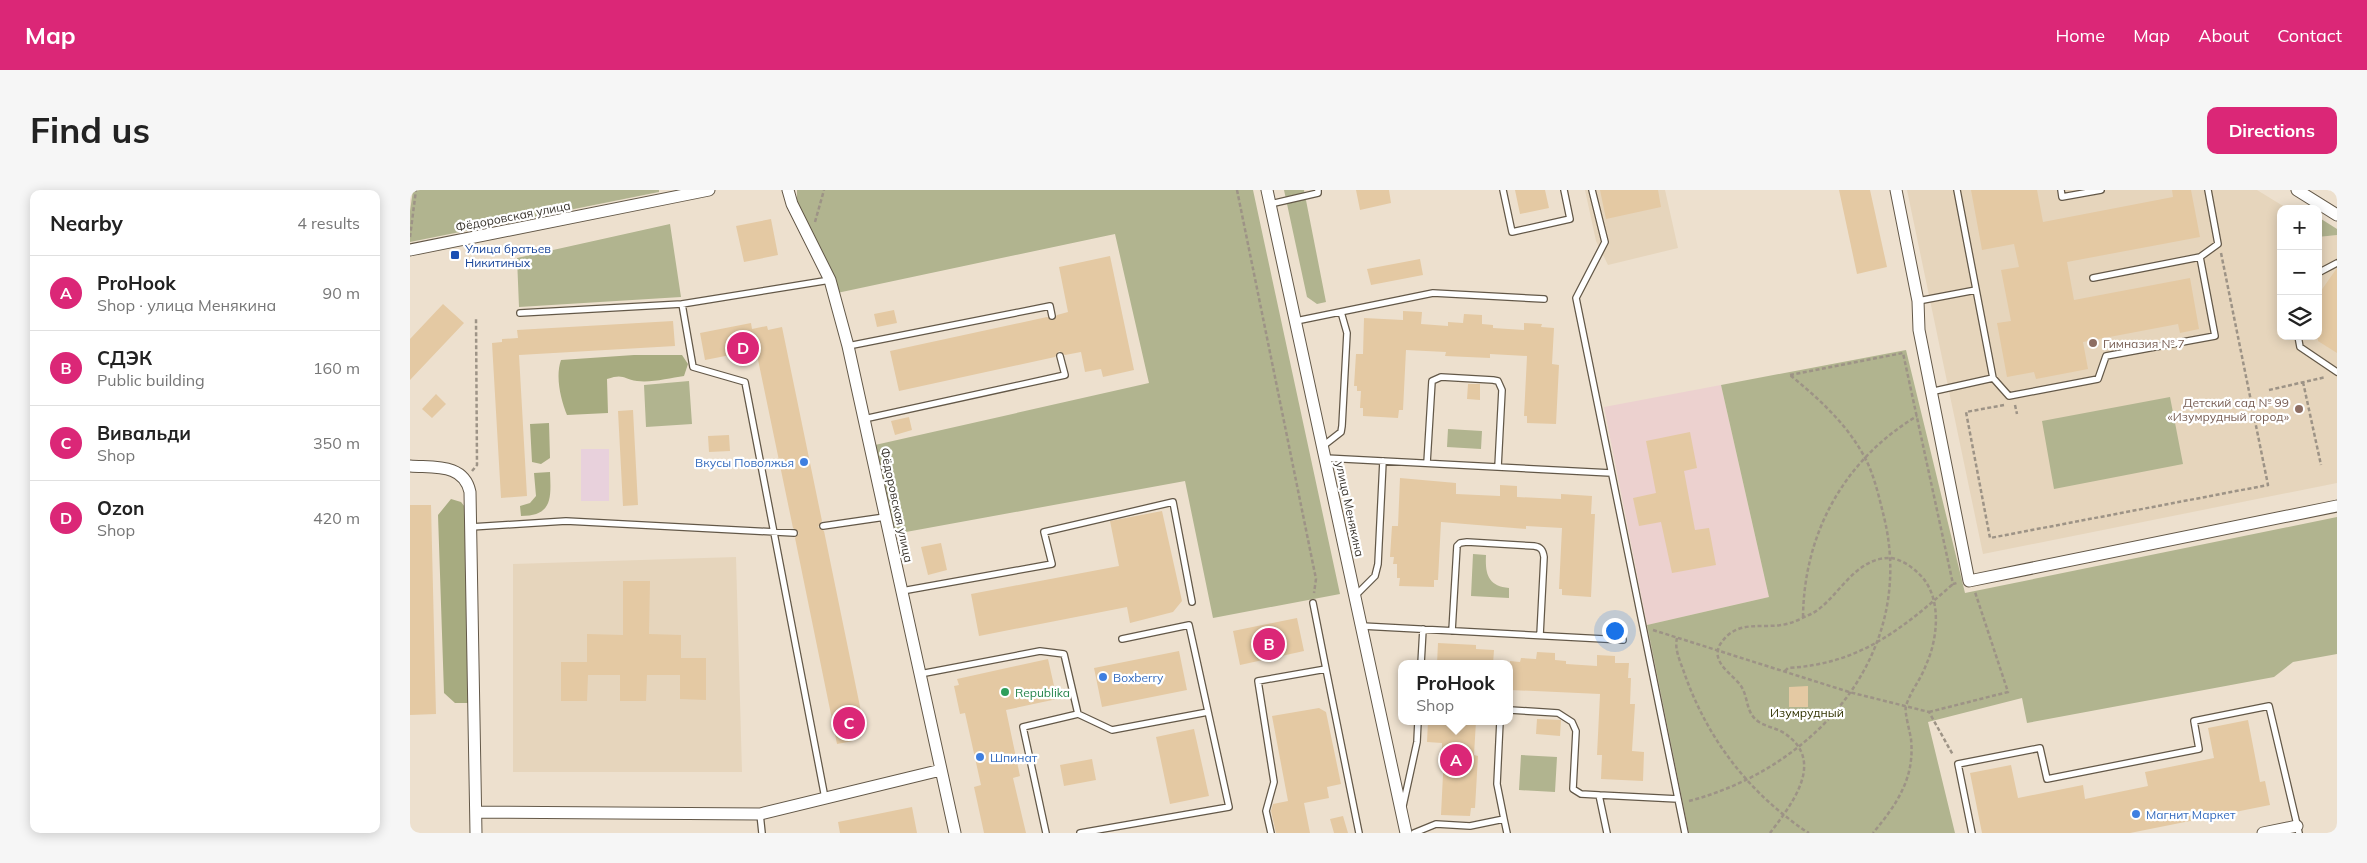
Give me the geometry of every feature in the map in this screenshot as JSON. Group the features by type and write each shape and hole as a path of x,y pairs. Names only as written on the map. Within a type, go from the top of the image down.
{"street":[{"name":"Фёдоровская улица","path":"410,250 709,190"},
{"name":"Фёдоровская улица","path":"788,190 792,204 830,280 848,346 955,833"},
{"name":"улица Менякина","path":"1267,190 1406,833"},
{"path":"1896,190 1918,301 1919,330 1930,392 1969,581 2337,506"},
{"path":"2297,190 2337,215"},
{"path":"410,466 442,468 460,472 465,478 470,492 476,833"},
{"path":"476,812 760,814 941,770"},
{"path":"2263,833 2298,829"}],"lane":[{"path":"1270,204 1318,193 1318,190"},
{"path":"1503,190 1512,232 1570,219 1564,190"},
{"path":"1592,190 1605,242 1576,298 1610,473 1685,833"},
{"path":"1957,190 1993,378 2009,396 2098,379 2106,356 2215,336 2200,257"},
{"path":"2061,190 2062,197 2101,190"},
{"path":"2093,278 2200,257 2218,244 2208,190"},
{"path":"2322,271 2337,264"},
{"path":"520,313 682,304 830,280"},
{"path":"1918,301 1976,290"},
{"path":"1296,321 1432,293 1544,299"},
{"path":"682,304 693,367 745,382 825,798"},
{"path":"848,346 1050,306 1052,316"},
{"path":"1324,452 1341,432 1342,426 1347,333 1341,312"},
{"path":"2299,340 2300,347 2337,372"},
{"path":"864,419 1065,374 1060,356"},
{"path":"1427,463 1432,381 1441,377 1484,379 1498,381 1501,385 1498,467"},
{"path":"1930,392 1993,378"},
{"path":"1324,452 1383,461 1610,473"},
{"path":"1355,596 1375,576 1378,564 1383,461"},
{"path":"902,591 1052,564 1044,532 1173,502 1192,602"},
{"path":"823,526 885,517"},
{"path":"471,527 566,521 774,534 794,533"},
{"path":"1452,631 1457,546 1460,543 1467,542 1540,547 1543,551 1540,635"},
{"path":"1313,603 1359,833"},
{"path":"1080,833 1094,832 1229,806 1189,625 1122,640"},
{"path":"1362,626 1623,640"},
{"path":"1421,660 1423,629"},
{"path":"920,674 1040,651 1064,654 1078,714"},
{"path":"1271,833 1266,811 1274,782 1258,681 1326,669"},
{"path":"1972,833 1958,764 2040,748 2047,779 2199,749 2194,721 2269,706 2298,829"},
{"path":"1513,710 1558,712 1572,722 1576,731 1574,790 1581,794 1678,801"},
{"path":"1046,833 1023,727 1078,714 1112,730 1208,712"},
{"path":"1402,813 1417,742 1418,725"},
{"path":"1500,725 1497,784 1507,833"},
{"path":"1599,795 1607,833"},
{"path":"760,814 762,833"},
{"path":"1414,833 1436,824 1470,826 1504,819"}],"path":[{"path":"410,237 416,190"},
{"path":"1237,190 1316,579 1313,603"},
{"path":"2017,414 2015,403 1966,412 1990,538 2268,485 2218,244"},
{"path":"465,478 477,465 476,317"},
{"path":"1678,801 1704,797 1747,780 1779,762 1825,723 1860,677 1878,643 1889,603 1891,558 1881,502 1864,457 1841,422 1790,375 1903,353 1953,584"},
{"path":"2269,390 2328,376"},
{"path":"2303,382 2321,465"},
{"path":"1803,617 1807,574 1818,531 1838,492 1864,457 1894,430 1917,416"},
{"path":"1770,833 1797,794 1803,777 1803,766 1797,748 1785,734 1760,722 1752,715 1745,702 1744,692 1721,664 1718,650 1721,643 1742,627 1790,624 1814,612 1850,577 1865,566 1884,558 1891,558 1907,565 1924,578 1933,601 1935,634 1932,650 1905,707 1912,755 1910,772 1897,799 1872,833"},
{"path":"1642,627 1850,692 1929,712 2008,692 1978,597 1969,581 1953,584 1919,615 1862,652 1806,667 1788,668 1785,671"},
{"path":"1677,638 1675,645 1680,662 1701,714 1724,752 1747,780 1784,814 1809,833"},
{"path":"1929,712 1958,764"}],"shaded area":[{"path":"1585,190 1665,190 1678,248 1608,265 1596,241"},
{"name":"Гимназия № 7","path":"1907,190 2257,190 2281,205 2277,205 2277,340 2322,340 2322,237 2337,235 2337,483 1983,554"},
{"path":"1721,385 1769,597 1647,625 1604,407"},
{"path":"581,449 609,449 609,501 581,501"},
{"path":"736,557 742,772 513,772 513,564"}],"green space":[{"path":"413,190 659,190 659,192 410,242 410,211"},
{"path":"797,190 1253,190 1340,594 1213,618 1185,481 895,534 875,445 1149,383 1115,234 837,293 801,212 797,200"},
{"path":"1284,190 1304,190 1326,302 1317,304 1307,297"},
{"path":"2322,220 2337,229 2337,235 2322,237"},
{"path":"670,224 681,297 519,307 517,258"},
{"name":"Изумрудный","path":"1906,350 1965,593 2337,517 2337,654 2293,662 2274,677 2027,723 2022,698 1928,722 1955,833 1689,833 1647,625 1769,597 1721,385"},
{"path":"634,355 682,355 688,364 684,376 648,381 637,381 620,376 607,379 608,413 567,415 559,381 561,360"},
{"path":"689,381 692,424 646,427 644,385"},
{"path":"2170,397 2183,464 2054,489 2042,421"},
{"path":"549,423 550,458 541,464 532,462 530,424"},
{"path":"1448,429 1482,431 1481,449 1447,447"},
{"path":"550,472 550,497 545,509 539,513 521,516 520,506 530,503 536,496 534,473"},
{"path":"451,499 461,502 465,507 470,703 455,703 444,693 438,515"},
{"path":"1473,554 1486,555 1486,568 1489,578 1496,585 1509,588 1509,598 1471,596"},
{"path":"1521,755 1557,757 1555,792 1519,790"}],"building":[{"path":"1356,190 1389,190 1391,203 1360,210"},
{"path":"1515,190 1545,190 1549,208 1520,214"},
{"path":"1600,190 1658,190 1661,207 1606,219"},
{"path":"1839,190 1870,190 1887,267 1857,274"},
{"path":"1971,190 2037,190 2043,222 2173,197 2172,190 2191,190 2200,237 2067,262 2074,300 2190,278 2199,329 2180,333 2178,324 2083,342 2088,369 2036,379 2034,372 2007,377 1997,323 2011,321 2001,270 2019,267 2014,244 1982,250"},
{"path":"771,219 778,255 744,262 736,226"},
{"path":"1110,256 1134,370 1103,377 1101,369 1085,372 1081,352 1065,355 1059,351 1055,357 899,391 890,351 1047,317 1053,320 1057,315 1068,312 1059,267"},
{"path":"1420,259 1423,275 1371,285 1367,269"},
{"path":"2337,268 2337,353 2318,341 2322,340 2322,289"},
{"path":"443,304 464,323 410,380 410,339"},
{"path":"894,310 897,323 877,327 874,314"},
{"path":"1403,311 1422,312 1421,324 1448,326 1448,322 1463,323 1464,314 1482,315 1482,324 1493,325 1493,328 1524,330 1524,323 1542,324 1541,327 1554,328 1552,364 1559,365 1556,424 1527,423 1527,416 1524,416 1527,356 1490,354 1490,358 1445,356 1446,352 1406,350 1403,410 1399,410 1398,418 1363,416 1363,408 1360,408 1361,391 1357,391 1357,386 1354,386 1356,354 1363,354 1364,318 1403,320"},
{"path":"673,321 675,346 519,355 527,496 501,498 492,343 502,342 502,339 518,338 517,330"},
{"path":"751,323 752,329 767,326 768,330 782,327 822,521 818,527 824,531 865,731 851,733 853,741 837,744 795,538 799,533 793,528 756,350 705,360 700,333"},
{"path":"1468,384 1480,384 1480,400 1467,399"},
{"path":"436,394 446,404 432,418 422,409"},
{"path":"633,410 638,505 623,506 618,411"},
{"path":"909,417 912,430 895,435 891,421"},
{"path":"1690,432 1697,468 1684,471 1695,530 1709,528 1716,565 1672,573 1661,522 1639,526 1633,498 1656,493 1646,441"},
{"path":"729,435 730,451 709,452 708,436"},
{"path":"1400,478 1456,483 1456,494 1500,496 1500,485 1517,486 1517,497 1561,499 1561,494 1592,496 1591,514 1595,514 1591,597 1562,595 1562,589 1559,589 1562,528 1526,526 1526,529 1441,522 1438,580 1434,580 1434,587 1399,586 1400,578 1397,578 1397,564 1393,564 1394,557 1390,557 1392,526 1398,526"},
{"path":"410,505 431,505 436,714 410,715"},
{"path":"1162,511 1182,601 1173,612 1130,623 1127,607 979,636 971,594 1119,566 1110,521"},
{"path":"941,543 947,570 928,575 921,547"},
{"path":"623,581 650,581 649,634 681,635 681,658 706,658 706,700 680,699 680,675 647,675 646,701 620,701 620,675 588,675 587,701 561,701 561,662 587,662 587,634 623,635"},
{"path":"1297,618 1304,651 1240,665 1233,631"},
{"path":"1438,643 1476,645 1476,649 1494,650 1493,660 1437,660"},
{"path":"1179,651 1187,690 1102,707 1094,668"},
{"path":"1537,652 1555,653 1555,660 1566,661 1566,664 1597,666 1597,655 1615,656 1615,663 1629,663 1628,678 1631,678 1630,704 1635,704 1632,751 1644,752 1643,781 1601,779 1602,755 1597,755 1600,694 1513,690 1513,661 1520,662 1521,658 1536,659"},
{"path":"1048,659 1057,699 1006,710 1020,776 1013,778 1026,833 984,833 974,787 981,785 965,713 960,714 954,686 959,685 957,679"},
{"path":"1808,686 1808,707 1789,707 1789,687"},
{"path":"1319,708 1326,712 1341,784 1327,787 1329,798 1304,803 1310,833 1276,833 1271,811 1273,804 1288,801 1272,716"},
{"path":"1537,719 1561,720 1560,736 1536,734"},
{"path":"2248,720 2260,782 2265,781 2270,805 2130,833 1982,833 1970,773 2011,765 2018,798 2083,785 2085,799 2148,786 2145,772 2214,758 2208,728"},
{"path":"1428,725 1476,725 1474,755 1478,756 1475,808 1471,808 1470,816 1441,815 1444,754 1442,754 1442,743 1427,742"},
{"path":"1194,729 1209,796 1170,804 1156,737"},
{"path":"1092,759 1096,780 1064,786 1060,765"},
{"path":"912,807 917,833 840,833 838,822"},
{"path":"1343,816 1348,833 1334,833 1330,819"}],"place":[{"name":"Улица братьев Никитиных","path":"455,255"},
{"name":"Гимназия № 7","path":"2093,343"},
{"name":"Ozon","path":"743,348"},
{"name":"Детский сад № 99 «Изумрудный город»","path":"2299,409"},
{"name":"Вкусы Поволжья","path":"804,462"},
{"name":"СДЭК","path":"1269,644"},
{"name":"Boxberry","path":"1103,677"},
{"name":"Republika","path":"1005,692"},
{"name":"Вивальди","path":"849,723"},
{"name":"Шпинат","path":"980,757"},
{"name":"ProHook","path":"1456,760"},
{"name":"Магнит Маркет","path":"2136,814"}]}
